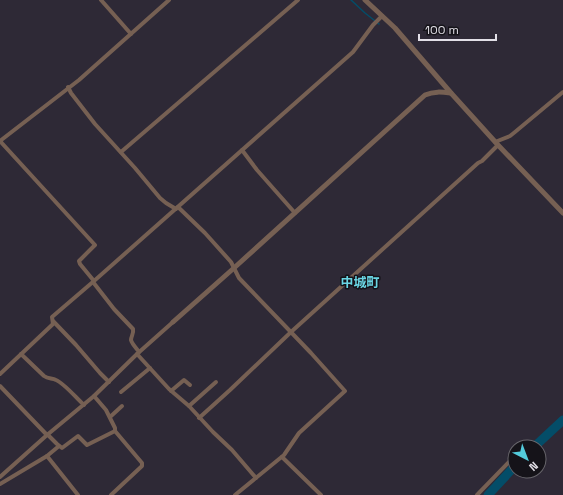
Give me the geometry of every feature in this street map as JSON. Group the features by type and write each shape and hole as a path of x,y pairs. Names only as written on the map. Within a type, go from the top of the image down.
{"street":[{"path":"101,0 131,34"},
{"path":"169,0 79,80 0,141 95,245 80,261 80,264 114,309 133,329 131,338 138,353 171,391 189,406 199,418 232,450 256,478"},
{"path":"120,152 298,0"},
{"path":"365,0 409,42 451,93 563,213"},
{"path":"0,374 53,324 52,317 353,52 373,25 382,16"},
{"path":"68,87 95,124 160,198 166,203 177,208 205,233 231,262 239,278 291,332 344,391 300,433 282,457 234,495"},
{"path":"0,477 47,435 84,405 138,353 296,213 425,95 430,92 451,93"},
{"path":"199,418 291,332 482,161 497,143 515,132 563,92"},
{"path":"242,150 257,170 296,213"},
{"path":"52,321 109,382"},
{"path":"21,354 48,379 55,379 60,382 84,405"},
{"path":"121,392 150,368"},
{"path":"171,391 184,380 190,385"},
{"path":"189,406 216,382"},
{"path":"0,386 47,435 62,448 78,436 87,446 115,431"},
{"path":"94,396 106,410 115,431 142,463 142,466 111,495"},
{"path":"110,417 122,406"},
{"path":"0,484 47,456 59,446"},
{"path":"47,456 78,495"},
{"path":"282,457 321,495"},
{"path":"477,495 507,464"}],"waterway":[{"path":"351,0 379,24"},
{"path":"543,439 563,420"},
{"path":"488,495 507,475"}],"district":[{"name":"中城町","path":"360,282"}]}
